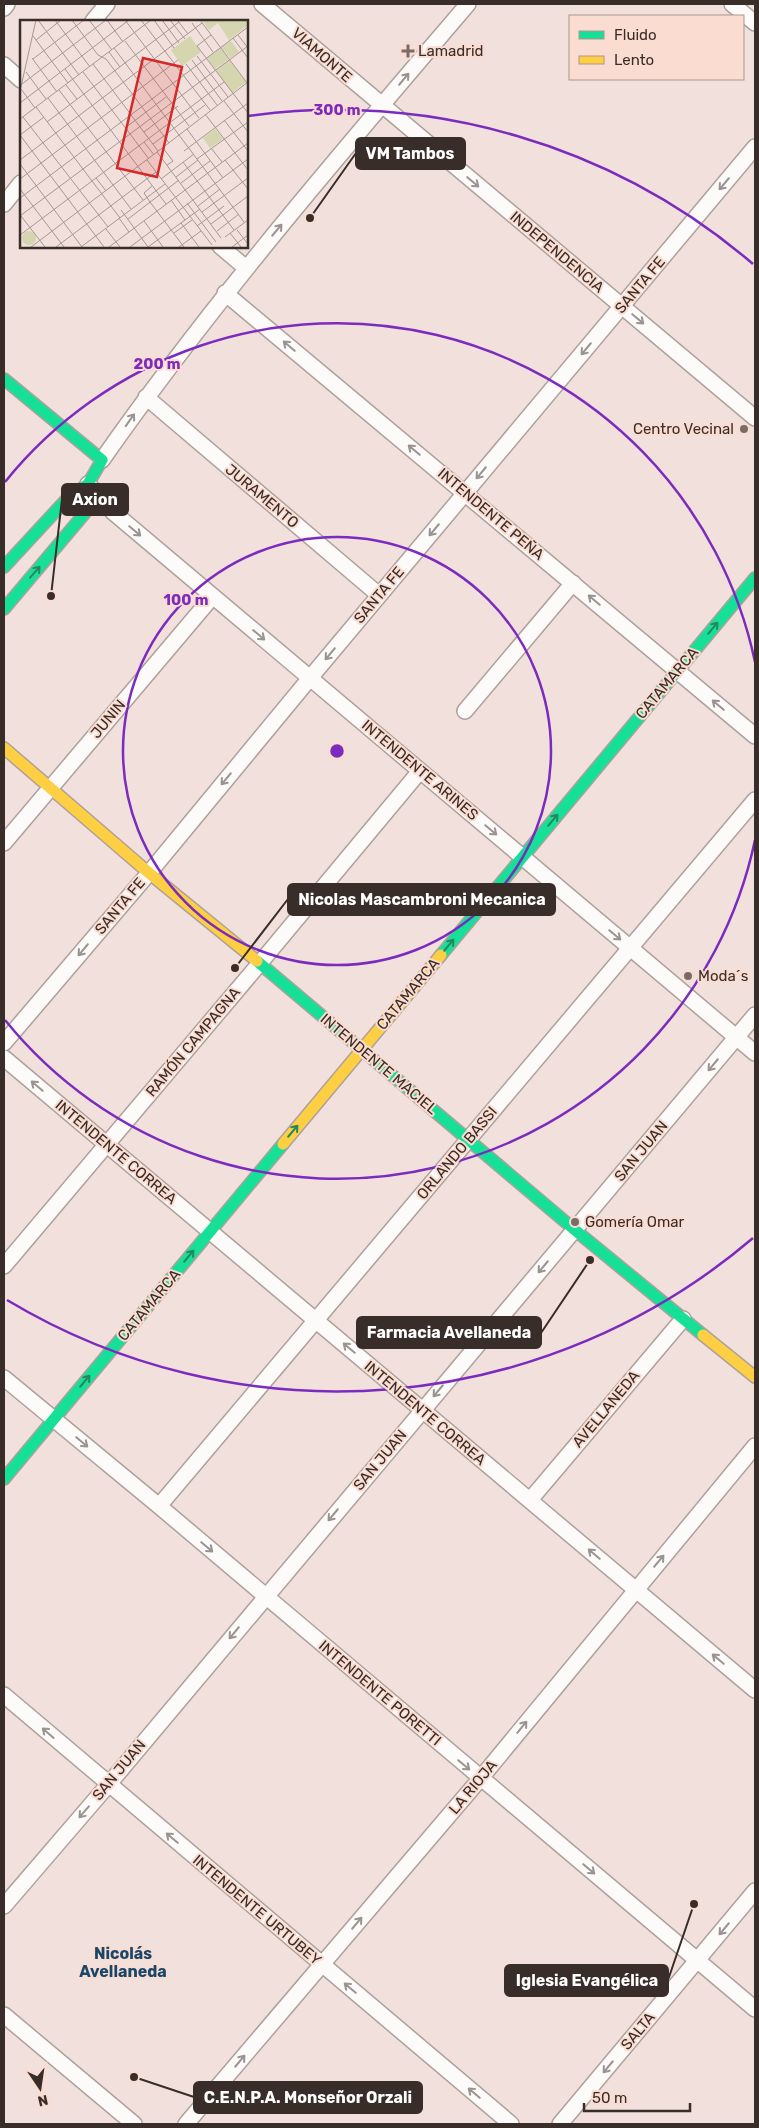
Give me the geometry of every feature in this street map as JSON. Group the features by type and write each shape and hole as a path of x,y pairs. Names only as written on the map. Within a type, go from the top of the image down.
{"main road":[{"path":"4,379 102,460 88,484 65,501 6,561"},
{"path":"4,609 85,513 88,484"},
{"name":"CATAMARCA","path":"4,1479 755,578"},
{"name":"INTENDENTE MACIEL","path":"4,748 149,873 260,963 574,1230 755,1378"}],"street":[{"path":"4,8 7,4"},
{"path":"94,20 107,4"},
{"name":"VIAMONTE","path":"262,4 381,106"},
{"path":"102,460 146,397 225,293 468,4"},
{"path":"732,4 755,23"},
{"path":"4,66 20,79"},
{"name":"INDEPENDENCIA","path":"381,106 755,418"},
{"name":"SANTA FE","path":"4,1043 149,873 379,595 755,147"},
{"path":"4,204 20,184"},
{"path":"222,248 246,268"},
{"name":"INTENDENTE PEÑA","path":"225,293 755,736"},
{"name":"JURAMENTO","path":"146,397 379,595"},
{"name":"INTENDENTE ARINES","path":"88,484 112,512 755,1052"},
{"path":"465,711 573,583"},
{"name":"JUNIN","path":"4,843 212,596"},
{"name":"RAMÓN CAMPAGNA","path":"4,1266 420,770"},
{"name":"ORLANDO BASSI","path":"159,1506 755,800"},
{"name":"SAN JUAN","path":"4,1906 108,1785 755,1014"},
{"name":"INTENDENTE CORREA","path":"4,1058 755,1690"},
{"name":"AVELLANEDA","path":"530,1500 683,1319"},
{"name":"INTENDENTE PORETTI","path":"4,1378 159,1506 755,2009"},
{"name":"LA RIOJA","path":"186,2124 480,1778 755,1446"},
{"name":"INTENDENTE URTUBEY","path":"4,1695 108,1785 511,2124"},
{"name":"SALTA","path":"560,2124 755,1891"},
{"path":"4,2015 134,2124"}],"traffic: fast":[{"path":"4,379 102,460 88,484 85,513 4,609"},
{"path":"4,567 65,501 88,484"},
{"path":"441,955 755,578"},
{"path":"257,961 575,1230 703,1335"},
{"path":"4,1479 283,1144"}],"traffic: slow":[{"path":"4,748 149,873 257,961"},
{"path":"283,1144 441,955"},
{"path":"703,1335 755,1377"}],"place":[{"name":"Lamadrid","path":"408,51"},
{"name":"VM Tambos","path":"310,218"},
{"name":"Centro Vecinal","path":"744,429"},
{"name":"Axion","path":"51,596"},
{"name":"Nicolas Mascambroni Mecanica","path":"235,968"},
{"name":"Moda´s","path":"688,976"},
{"name":"Gomería Omar","path":"575,1222"},
{"name":"Farmacia Avellaneda","path":"590,1260"},
{"name":"Iglesia Evangélica","path":"694,1904"},
{"name":"C.E.N.P.A. Monseñor Orzali","path":"134,2077"}],"district":[{"name":"Nicolás Avellaneda","path":"123,1962"}]}
